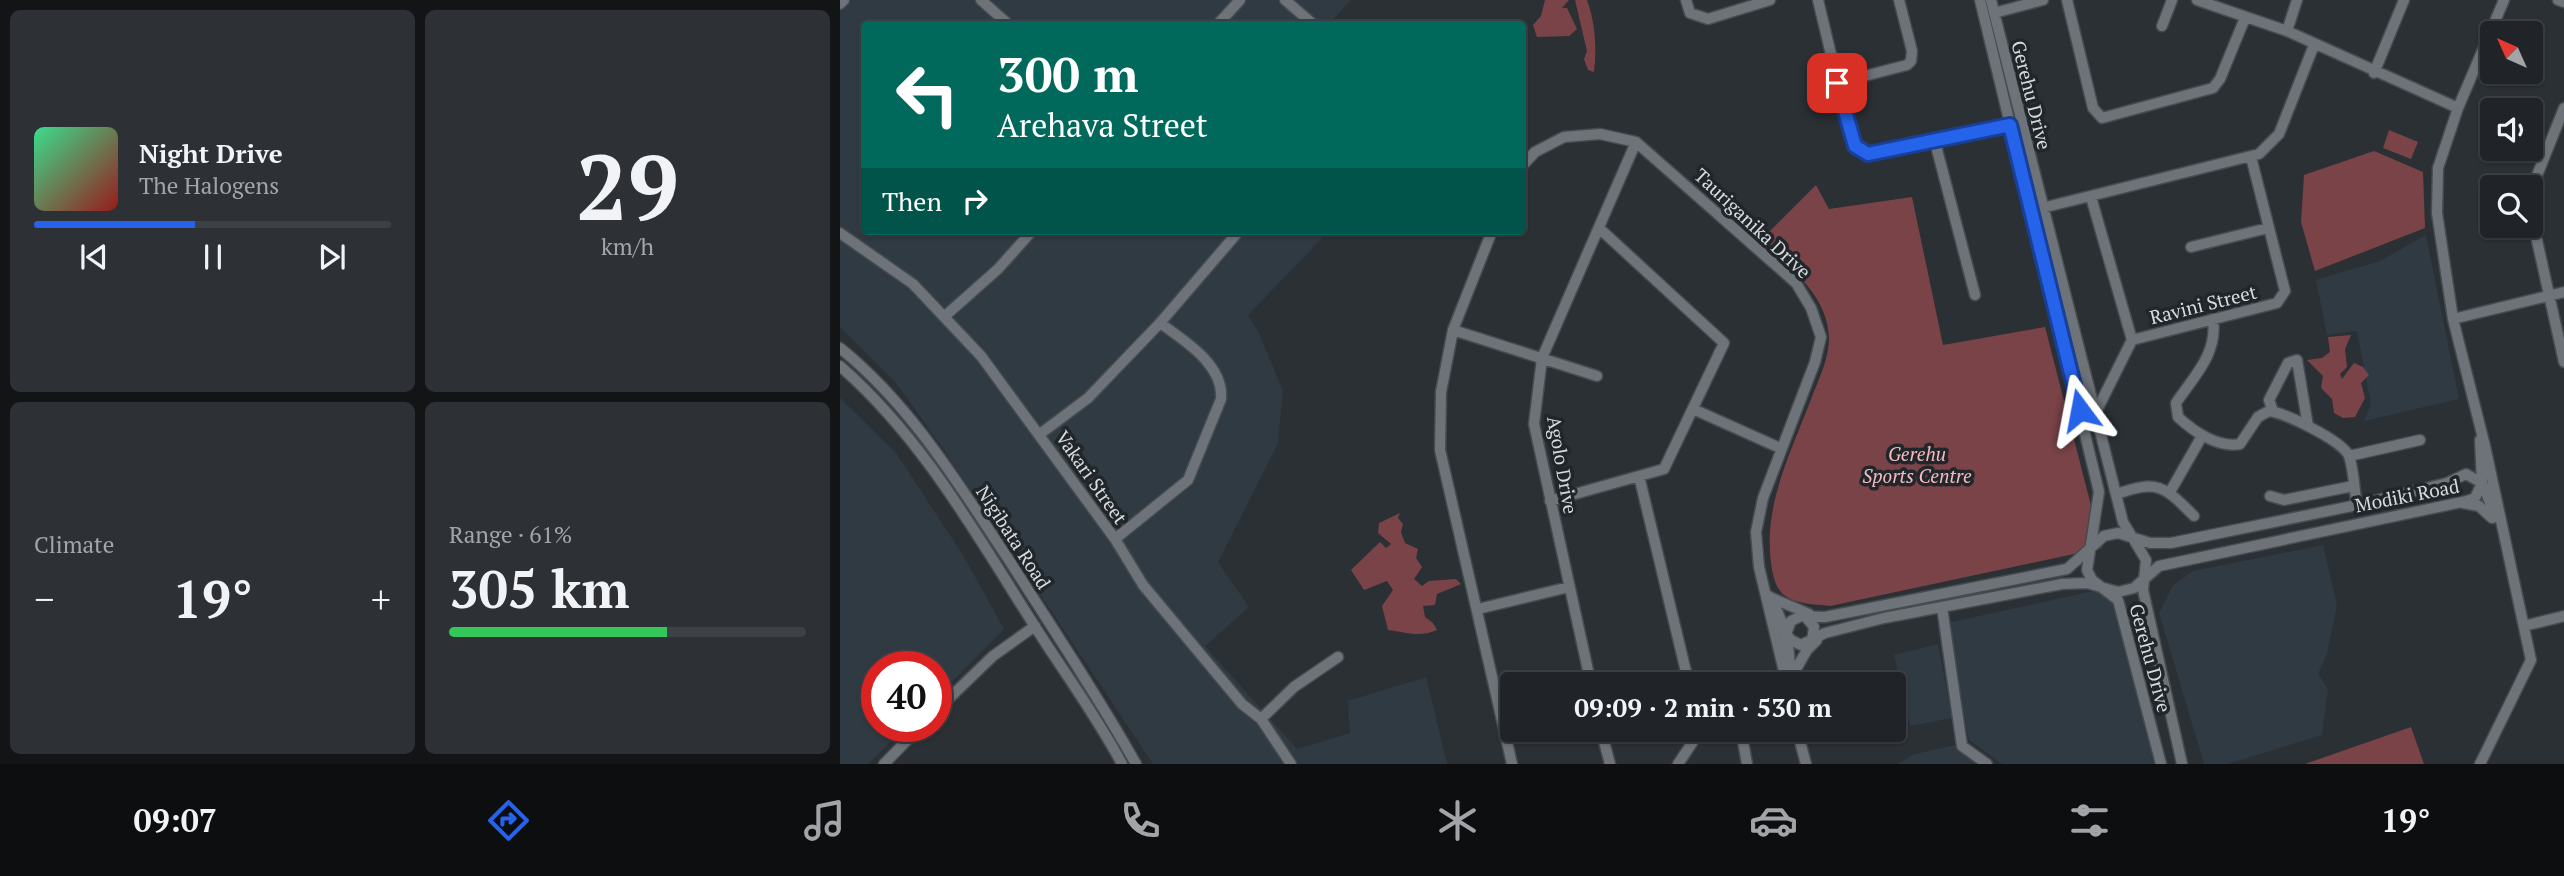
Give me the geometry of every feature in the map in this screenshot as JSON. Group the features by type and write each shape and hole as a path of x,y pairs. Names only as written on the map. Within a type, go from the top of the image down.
{"street":[{"path":"840,4 844,0"},
{"path":"981,0 1005,21"},
{"path":"1221,21 1240,0"},
{"path":"1285,0 1310,21"},
{"path":"1686,0 1690,13 1702,19 1770,0"},
{"path":"1818,0 1850,134 1858,150 1876,154 2010,125"},
{"path":"1837,83 1906,65 1911,61 1913,55 1899,0"},
{"name":"Gerehu Drive","path":"1980,0 2099,492 2087,570 2100,587 2118,600 2161,764"},
{"name":"Gerehu Drive","path":"1991,0 2123,522 2146,560 2143,590 2182,764"},
{"path":"1994,13 2043,0"},
{"path":"2067,0 2092,108 2102,118 2213,88 2221,79 2245,18"},
{"path":"2162,26 2172,0"},
{"path":"2197,0 2287,31 2458,108"},
{"path":"2287,31 2297,0"},
{"path":"2374,72 2404,0"},
{"path":"2480,764 2531,660 2480,425 2453,319 2437,213 2438,168 2458,108 2504,0"},
{"path":"2558,0 2564,2"},
{"path":"2042,208 2251,157 2267,148 2279,134 2314,45"},
{"path":"2537,175 2564,108"},
{"path":"1526,162 1535,152 1564,137 1582,133 1636,142"},
{"name":"Agolo Drive","path":"1588,672 1534,424 1542,358 1636,142"},
{"name":"Tauriganika Drive","path":"1636,142 1796,283 1811,308 1821,337 1815,362 1763,498 1756,532 1764,586 1785,672"},
{"path":"1935,142 1975,295"},
{"name":"Ravini Street","path":"2091,197 2132,340 2277,303 2283,298 2285,291 2251,157"},
{"path":"1550,501 1664,469 1724,343 1599,228"},
{"path":"2191,247 2268,228"},
{"name":"Vakari Street","path":"840,233 913,284 981,356 1115,539 1161,609 1242,704 1261,719 1291,764"},
{"path":"945,316 998,269 1028,235"},
{"path":"1040,434 1088,398 1160,323 1236,235"},
{"path":"1490,235 1453,330 1441,392 1440,450 1512,764"},
{"path":"2536,238 2564,362"},
{"path":"2453,319 2564,292"},
{"path":"2213,319 2216,337 2213,348 2175,408 2178,417 2202,436 2227,445 2241,444 2261,414 2273,411 2308,426 2343,447 2349,456 2357,505"},
{"path":"1115,539 1188,480 1221,399 1222,388 1213,370 1193,347 1160,323"},
{"path":"1453,330 1597,376"},
{"path":"2096,412 2132,340"},
{"name":"Nigibata Road","path":"840,348 898,405 936,452 1083,674 1136,764"},
{"path":"2273,411 2269,400 2288,363 2293,359 2299,362 2308,426"},
{"name":"Nigibata Road","path":"840,366 880,403 939,479 1089,708 1122,764"},
{"path":"1693,409 1780,448"},
{"path":"2480,425 2482,483 2502,533"},
{"path":"2446,483 2465,471 2471,463 2479,445 2480,425"},
{"path":"2169,492 2202,436"},
{"path":"2349,456 2420,440"},
{"name":"Modiki Road","path":"1810,616 1825,617 2067,569 2104,536 2118,533 2150,543 2171,543 2357,505 2446,483 2466,474 2482,483 2475,498 2159,566 2134,588 2118,592 2100,587 2062,584 1825,633 1812,641"},
{"path":"1639,476 1686,672"},
{"path":"2117,494 2142,485 2169,492 2194,516"},
{"path":"2270,496 2284,500 2353,486"},
{"path":"2455,502 2479,506 2489,513 2502,533"},
{"path":"1764,586 1772,598 1810,616 1814,627 1812,641 1801,645 1790,640 1786,634 1791,621 1810,616"},
{"name":"Tauriganika Drive","path":"1764,586 1786,634 1791,662 1790,672"},
{"path":"1478,608 1569,587"},
{"path":"1942,607 1962,746 1987,764"},
{"path":"2524,626 2564,616"},
{"path":"952,696 993,656 1035,626"},
{"path":"1795,672 1807,650 1825,633"},
{"path":"1261,719 1294,687 1338,657"},
{"path":"884,764 905,742"},
{"path":"1604,742 1610,764"},
{"path":"1678,764 1694,742"},
{"path":"1743,742 1747,764"},
{"path":"1800,742 1806,764"}],"shaded area":[{"path":"852,0 1351,0 1332,21 861,21 861,235 1325,235 1248,315 1258,331 1283,391 1278,443 1218,562 1249,607 1205,646 1297,749 1350,733 1348,701 1426,677 1447,764 1153,764 940,444 895,382 840,327 840,11"},
{"path":"2426,235 2459,399 2364,421 2371,404 2357,331 2327,335 2316,280 2380,261"},
{"path":"840,398 896,453 963,555 1004,629 952,682 952,651 861,651 861,742 891,742 868,764 840,764"},
{"path":"2323,545 2337,605 2327,654 2318,674 2328,689 2322,735 2227,764 2204,764 2159,613 2173,585 2193,571"},
{"path":"2112,587 2155,764 2002,764 1969,740 1947,623"},
{"path":"1938,644 1952,718 1910,726 1906,708 1906,672 1898,672 1894,655"},
{"path":"1956,745 1982,764 1897,764 1915,754"}],"green space":[{"path":"1545,0 1569,0 1562,8 1567,8 1577,29 1569,36 1537,37 1533,25 1541,16"},
{"path":"1575,0 1587,0 1590,8 1595,35 1594,72 1588,70 1584,59 1587,51"},
{"path":"2389,130 2418,142 2411,159 2383,148"},
{"path":"2374,151 2423,172 2425,228 2315,271 2301,222 2304,175"},
{"name":"Gerehu Sports Centre","path":"1816,185 1829,209 1912,197 1943,345 2045,327 2102,548 1830,606 1800,602 1781,592 1774,580 1771,566 1771,518 1789,455 1824,367 1829,338 1822,308 1814,295 1795,271 1761,240"},
{"path":"2351,335 2345,349 2347,367 2340,374 2342,379 2354,363 2363,367 2369,375 2361,383 2365,398 2355,417 2343,418 2334,413 2332,399 2321,388 2323,376 2307,360 2322,358 2330,352 2328,337"},
{"path":"1400,513 1398,518 1403,524 1401,532 1405,543 1418,549 1416,558 1422,567 1414,579 1422,586 1429,581 1456,579 1461,584 1437,594 1435,605 1423,606 1425,617 1437,630 1424,634 1388,630 1382,606 1393,590 1387,581 1364,590 1351,570 1380,542 1386,548 1391,544 1378,533 1379,523"},
{"path":"2411,727 2424,764 2305,764"}],"route":[{"path":"1837,83 1855,146 1868,154 1903,149 2010,125 2080,410"}]}
